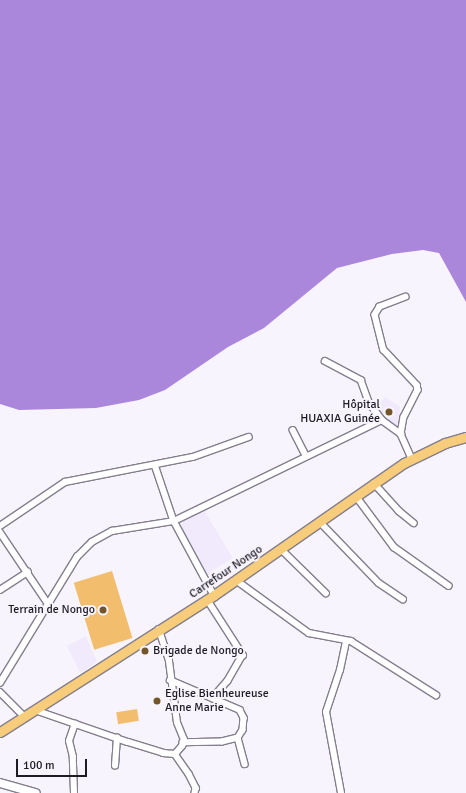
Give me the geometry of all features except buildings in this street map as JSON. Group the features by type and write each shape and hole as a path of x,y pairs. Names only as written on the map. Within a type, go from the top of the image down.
{"main road":[{"name":"Carrefour Nongo","path":"0,732 211,597 321,523 356,496 412,459 445,442 466,437"}],"street":[{"path":"401,434 404,417 418,390 417,385 384,350 375,316 380,307 406,297"},
{"path":"325,361 361,380 369,402 382,420 401,434 412,459"},
{"path":"0,683 77,557 92,542 112,531 174,521 382,420"},
{"path":"293,430 306,456"},
{"path":"0,526 65,482 193,457 249,437"},
{"path":"155,465 174,521 211,597 243,655 228,681 213,698"},
{"path":"374,484 394,507 414,523"},
{"path":"356,496 394,547 450,586"},
{"path":"321,523 379,583 403,599"},
{"path":"0,532 49,605"},
{"path":"281,549 326,593"},
{"path":"0,590 28,572"},
{"path":"236,580 309,633 346,642 351,641 436,695"},
{"path":"159,630 165,642 173,704 184,744"},
{"path":"342,793 326,712 340,670 346,642"},
{"path":"170,680 213,698 243,714 244,724 238,738 245,764"},
{"path":"0,692 24,716"},
{"path":"35,710 163,753 175,754"},
{"path":"74,793 73,757 70,741 75,724"},
{"path":"115,766 117,738"},
{"path":"175,754 184,744 222,742 238,738"},
{"path":"175,754 192,781 195,793"},
{"path":"0,783 36,793"}],"shaded area":[{"path":"0,0 466,0 466,302 439,253 423,250 392,254 337,268 264,328 228,347 165,390 139,400 96,408 19,410 0,404"},
{"name":"Hôpital HUAXIA Guinée","path":"385,397 400,406 399,428 396,429 381,416 376,408"},
{"path":"204,510 233,558 207,574 181,527 183,521"},
{"name":"Terrain de Nongo","path":"112,571 132,638 94,650 74,583"},
{"path":"86,636 97,662 80,673 67,646"},
{"path":"137,709 139,721 118,724 116,712"}],"place":[{"name":"Hôpital HUAXIA Guinée","path":"389,412"},
{"name":"Terrain de Nongo","path":"103,610"},
{"name":"Brigade de Nongo","path":"145,651"},
{"name":"Eglise Bienheureuse Anne Marie","path":"157,701"}]}
